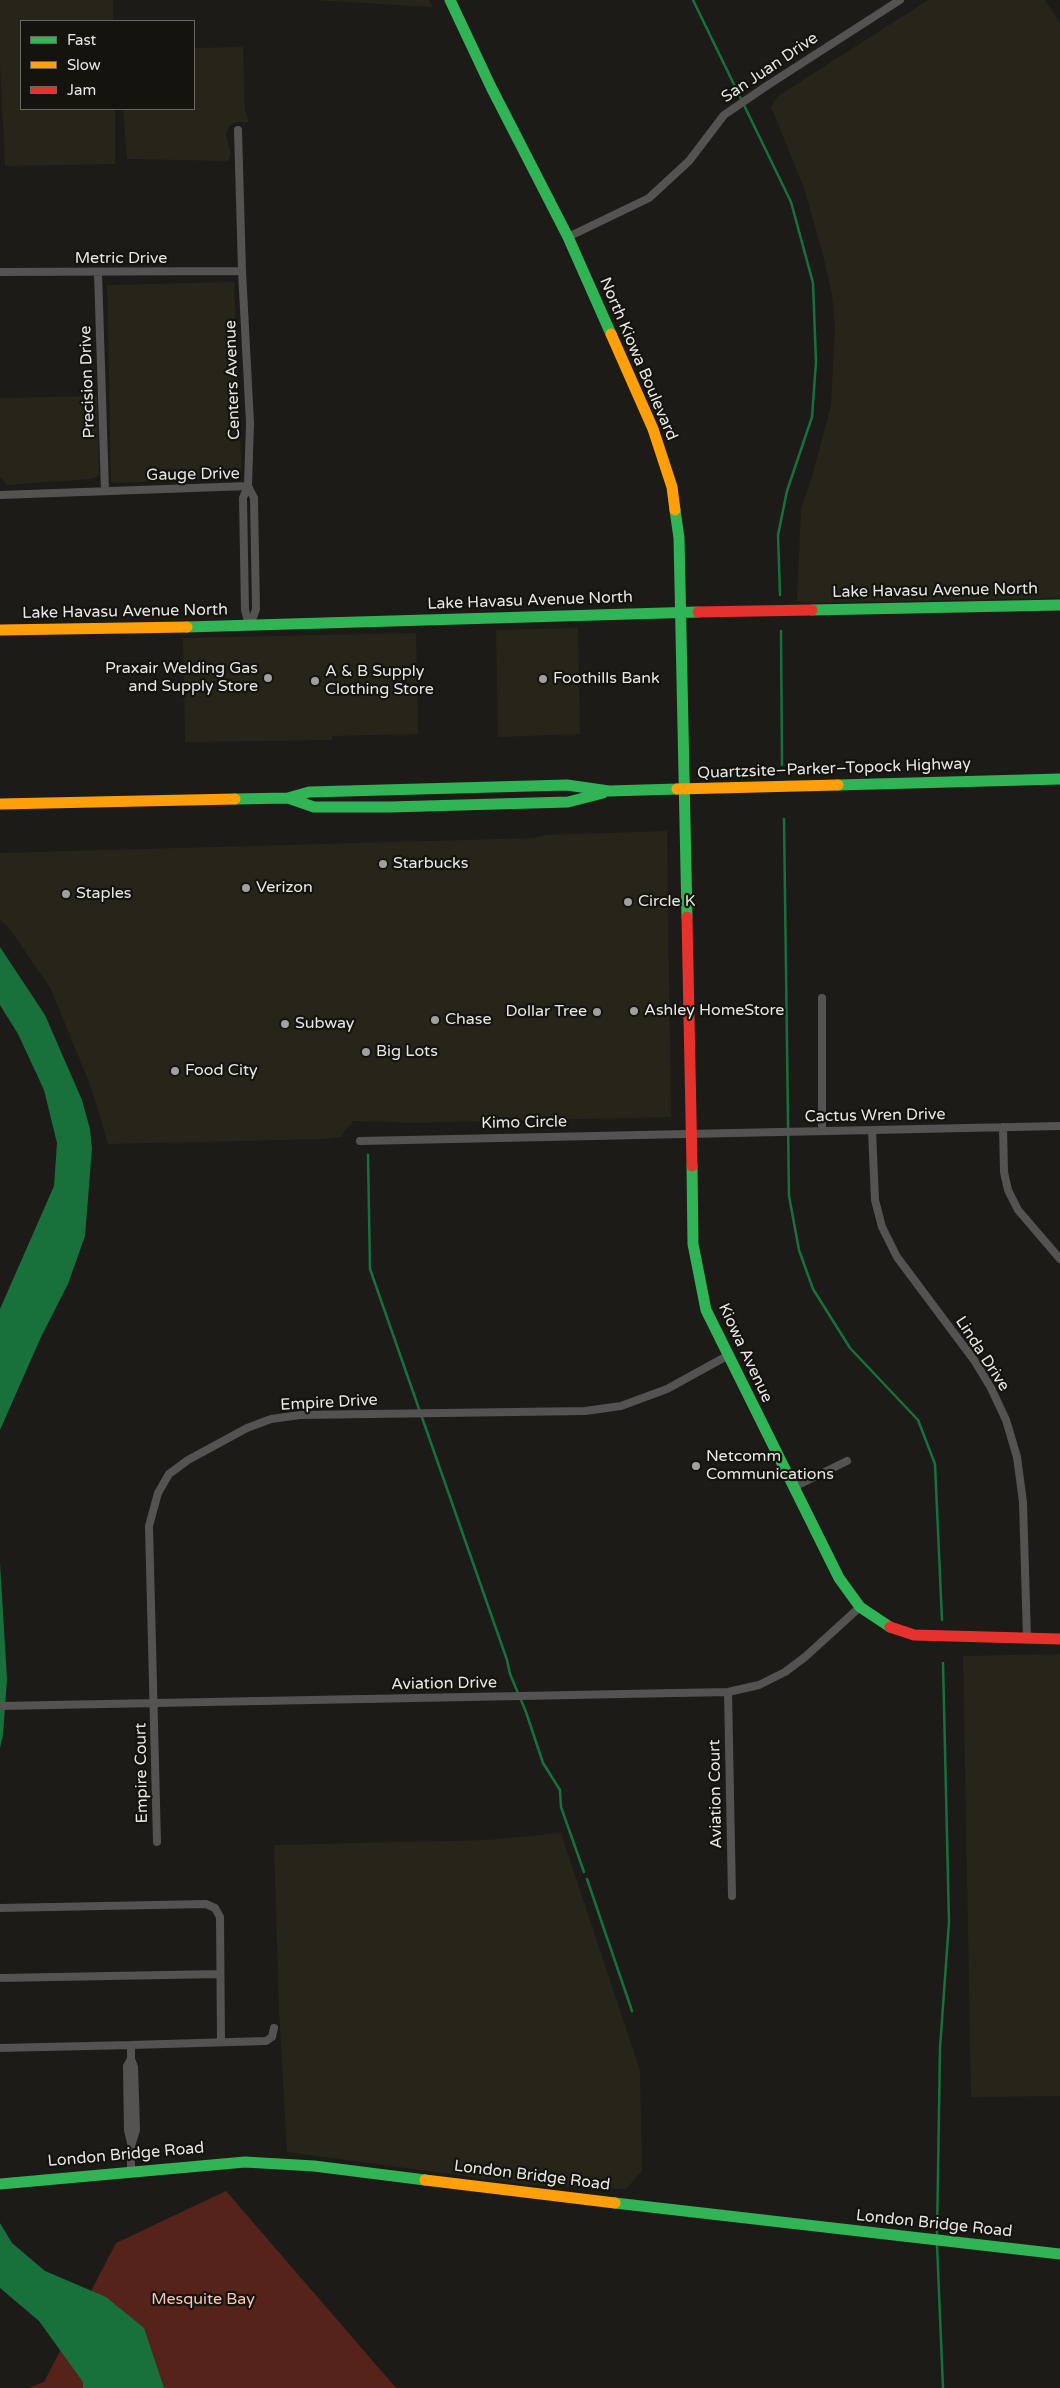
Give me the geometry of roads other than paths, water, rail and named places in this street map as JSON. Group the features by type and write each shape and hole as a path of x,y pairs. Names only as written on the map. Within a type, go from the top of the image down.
{"main road":[{"name":"North Kiowa Boulevard","path":"450,0 491,87 568,237 654,429 672,487 679,538 685,790"},
{"name":"Lake Havasu Avenue North","path":"0,630 250,626 802,609 865,611 1060,605"},
{"name":"Quartzsite–Parker–Topock Highway","path":"0,804 288,798 309,792 567,785 609,791 1060,779"},
{"name":"Kiowa Avenue","path":"685,790 693,1244 698,1280 706,1310 727,1356 839,1578 860,1607 885,1625 914,1635 1060,1638"},
{"name":"Quartzsite–Parker–Topock Highway","path":"288,798 314,807 390,807 568,802 609,791"},
{"name":"London Bridge Road","path":"0,2184 131,2170 244,2162 320,2167 1060,2254"}],"street":[{"name":"San Juan Drive","path":"568,237 649,198 689,161 724,116 768,85 900,0"},
{"name":"Centers Avenue","path":"238,130 242,271 250,423 248,486 254,498 256,609 250,626"},
{"name":"Metric Drive","path":"0,272 242,271"},
{"name":"Precision Drive","path":"98,273 105,491"},
{"name":"Gauge Drive","path":"0,495 248,486"},
{"path":"822,998 822,1130"},
{"name":"Cactus Wren Drive","path":"690,1133 1060,1126"},
{"path":"1003,1127 1004,1172 1008,1190 1018,1210 1060,1259"},
{"name":"Linda Drive","path":"872,1130 875,1200 882,1227 897,1257 974,1360 991,1388 1006,1420 1017,1457 1023,1502 1027,1638"},
{"name":"Kimo Circle","path":"360,1141 690,1133"},
{"name":"Empire Drive","path":"154,1703 149,1526 158,1493 169,1474 188,1460 248,1428 271,1419 300,1415 584,1411 621,1406 667,1389 727,1356"},
{"path":"794,1487 847,1461"},
{"name":"Aviation Drive","path":"0,1706 728,1692 759,1685 785,1672 805,1657 860,1607"},
{"name":"Aviation Court","path":"728,1692 732,1896"},
{"name":"Empire Court","path":"154,1703 157,1842"},
{"path":"0,1908 206,1904 215,1908 220,1917 221,2042"},
{"path":"0,1978 220,1974"},
{"path":"0,2048 266,2041 272,2037 274,2028"},
{"path":"131,2045 131,2059 127,2066 131,2170"}],"waterway":[{"path":"693,0 791,202 813,283 816,362 812,417 787,491 778,535 780,595"},
{"path":"781,631 782,765"},
{"path":"784,819 789,1196 799,1250 813,1289 850,1348 918,1420 935,1464 942,1620"},
{"path":"368,1155 370,1269 507,1660 510,1674 526,1712 543,1763 560,1790 561,1807 584,1872"},
{"path":"937,2236 940,2048 949,1922 943,1663"},
{"path":"587,1879 632,2011"},
{"path":"937,2244 943,2388"}],"place":[{"name":"Praxair Welding Gas and Supply Store","path":"268,678"},
{"name":"Foothills Bank","path":"543,679"},
{"name":"A & B Supply Clothing Store","path":"315,681"},
{"name":"Starbucks","path":"383,864"},
{"name":"Verizon","path":"246,888"},
{"name":"Staples","path":"66,894"},
{"name":"Circle K","path":"628,902"},
{"name":"Ashley HomeStore","path":"634,1011"},
{"name":"Dollar Tree","path":"597,1012"},
{"name":"Chase","path":"435,1020"},
{"name":"Subway","path":"285,1024"},
{"name":"Big Lots","path":"366,1052"},
{"name":"Food City","path":"175,1071"},
{"name":"Netcomm Communications","path":"696,1466"}],"park label":[{"name":"Mesquite Bay","path":"203,2300"}]}
